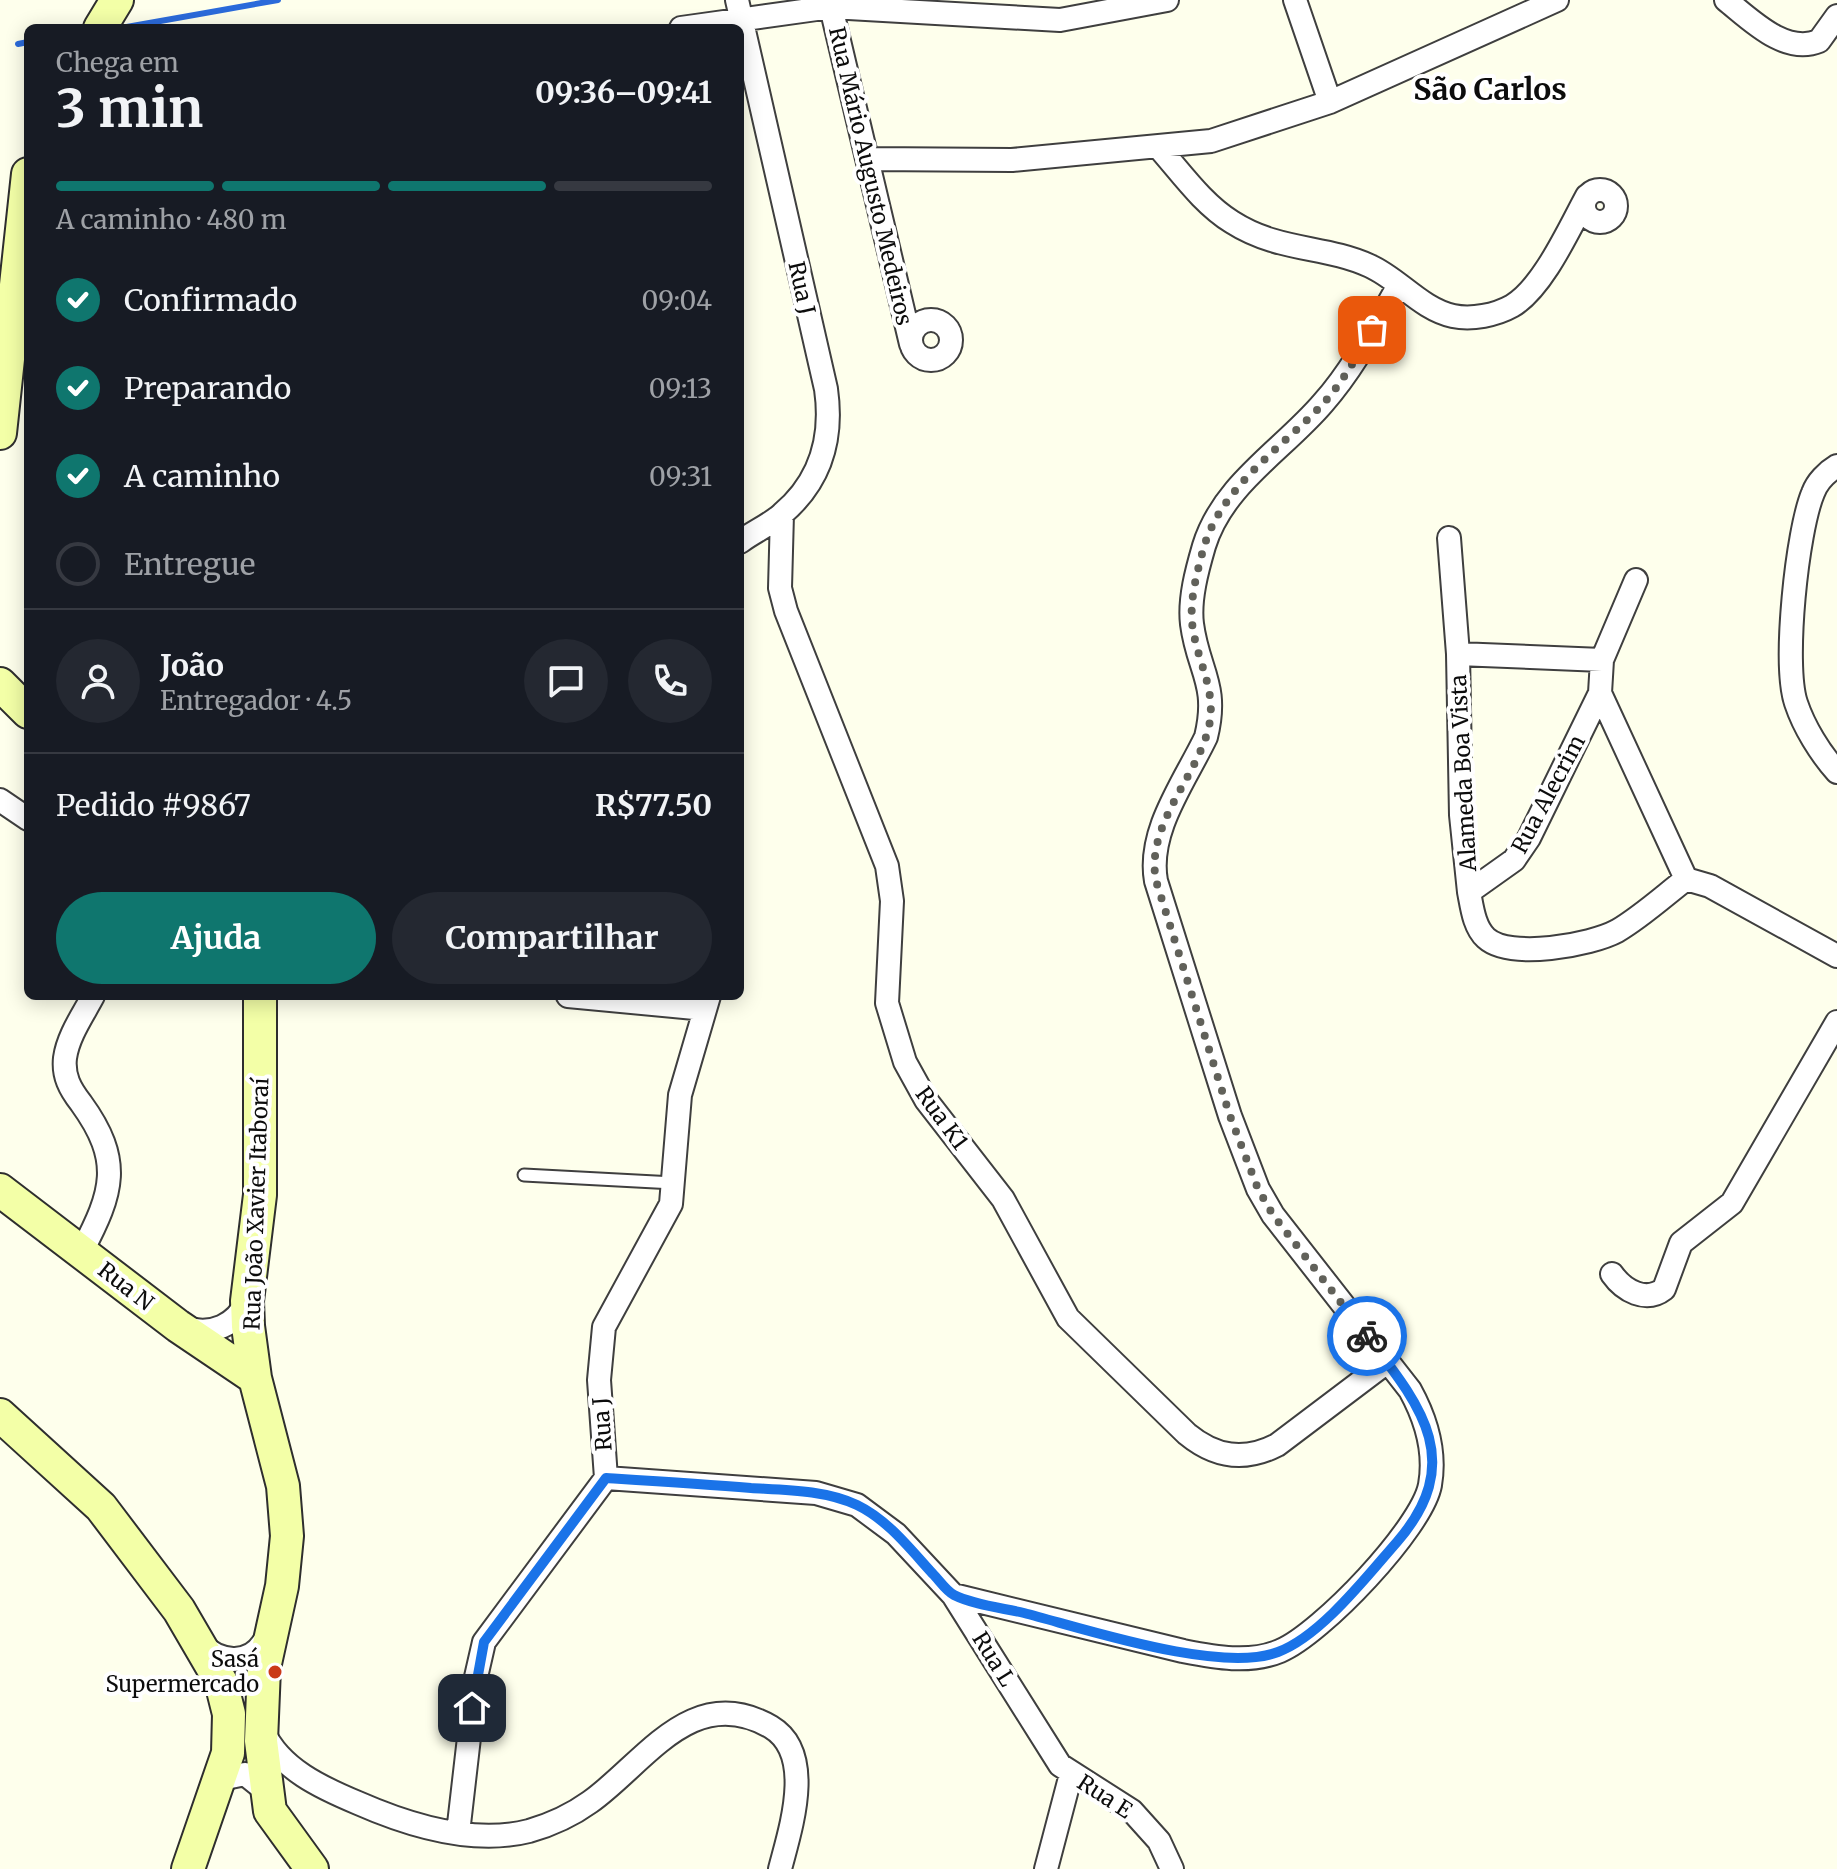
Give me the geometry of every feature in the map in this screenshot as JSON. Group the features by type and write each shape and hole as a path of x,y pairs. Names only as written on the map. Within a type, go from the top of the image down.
{"street":[{"path":"102,24 117,0"},
{"path":"693,24 739,9 831,7 1060,20 1167,0"},
{"path":"1295,0 1330,102"},
{"path":"868,159 1012,160 1160,149 1211,141 1330,102 1557,0"},
{"path":"1726,0 1753,21 1793,44 1819,41 1837,16"},
{"name":"Rua Mário Augusto Medeiros","path":"831,7 911,344"},
{"name":"Rua J","path":"744,31 829,410 825,454 799,495 782,514 744,539"},
{"path":"1160,149 1205,200 1228,220 1254,235 1371,266 1453,316 1488,315 1513,305 1532,288 1587,196"},
{"path":"0,433 24,211"},
{"path":"953,1595 1112,1636 1215,1657 1263,1656 1280,1652 1297,1642 1345,1600 1421,1511 1430,1485 1429,1438 1423,1412 1273,1215 1258,1189 1230,1116 1156,881 1153,857 1160,831 1210,721 1211,689 1192,624 1192,606 1210,529 1225,504 1251,473 1323,404 1399,285"},
{"path":"1837,466 1827,472 1813,492 1800,556 1791,650 1796,701 1827,761 1837,772"},
{"name":"Rua K1","path":"782,514 780,576 786,611 891,883 887,1003 896,1042 926,1100 1003,1199 1068,1318 1187,1434 1204,1448 1231,1456 1263,1452 1277,1445 1387,1362"},
{"name":"Alameda Boa Vista","path":"1449,538 1458,654 1461,815 1469,892"},
{"name":"Rua Alecrim","path":"1469,892 1514,860 1529,838 1600,693 1602,660 1636,580"},
{"name":"Alameda Boa Vista","path":"1458,654 1602,660"},
{"path":"0,684 24,708"},
{"path":"1600,693 1686,879 1710,886 1837,956"},
{"path":"0,800 24,816"},
{"path":"1469,892 1477,925 1489,941 1516,948 1554,948 1600,939 1618,930 1686,879"},
{"path":"82,1251 105,1208 109,1166 100,1137 69,1085 65,1058 91,1000"},
{"name":"Rua João Xavier Itaboraí","path":"260,1000 260,1195 247,1301 255,1378 275,1448 286,1513 286,1560 255,1726 265,1784 278,1826 312,1869"},
{"path":"661,1000 707,1002"},
{"name":"Rua J","path":"458,1833 476,1677 484,1642 606,1478 599,1380 604,1327 671,1204 680,1095 707,1002"},
{"path":"1612,1274 1631,1292 1652,1295 1664,1289 1681,1243 1732,1203 1837,1022"},
{"name":"Rua N","path":"0,1190 178,1326 255,1378"},
{"path":"178,1326 203,1331 222,1327 238,1318 247,1301"},
{"path":"0,1415 101,1507 255,1726 295,1769 378,1812 458,1833 514,1834 549,1824 592,1801 664,1735 680,1726 730,1715 762,1722 777,1730 793,1754 794,1802 780,1869"},
{"name":"Rua L","path":"606,1478 788,1490 837,1498 875,1515 953,1595 1066,1770"},
{"path":"204,1650 235,1659 255,1653 276,1614"},
{"path":"188,1869 224,1768 255,1726 263,1643"},
{"path":"204,1650 226,1699 224,1768"},
{"path":"224,1768 265,1784 276,1772 295,1769"},
{"path":"1046,1869 1066,1770"},
{"name":"Rua E","path":"1066,1770 1132,1811 1159,1841 1172,1869"}],"lane":[{"path":"524,1175 674,1183"}],"waterway":[{"path":"143,24 278,0"},
{"path":"18,44 24,43"}],"way so far":[{"path":"1367,1336 1273,1215 1247,1166 1156,881 1153,857 1160,831 1206,737 1210,721 1211,689 1192,624 1192,606 1210,529 1225,504 1251,473 1323,404 1372,330"}],"place":[{"name":"Sasá Supermercado","path":"275,1672"}],"district":[{"name":"São Carlos","path":"1490,90"}],"route":[{"path":"472,1708 484,1642 606,1478 788,1490 837,1498 875,1515 953,1595 1112,1636 1215,1657 1241,1658 1280,1652 1297,1642 1345,1600 1385,1556 1421,1511 1430,1485 1432,1460 1423,1412 1410,1390 1367,1336"}]}
